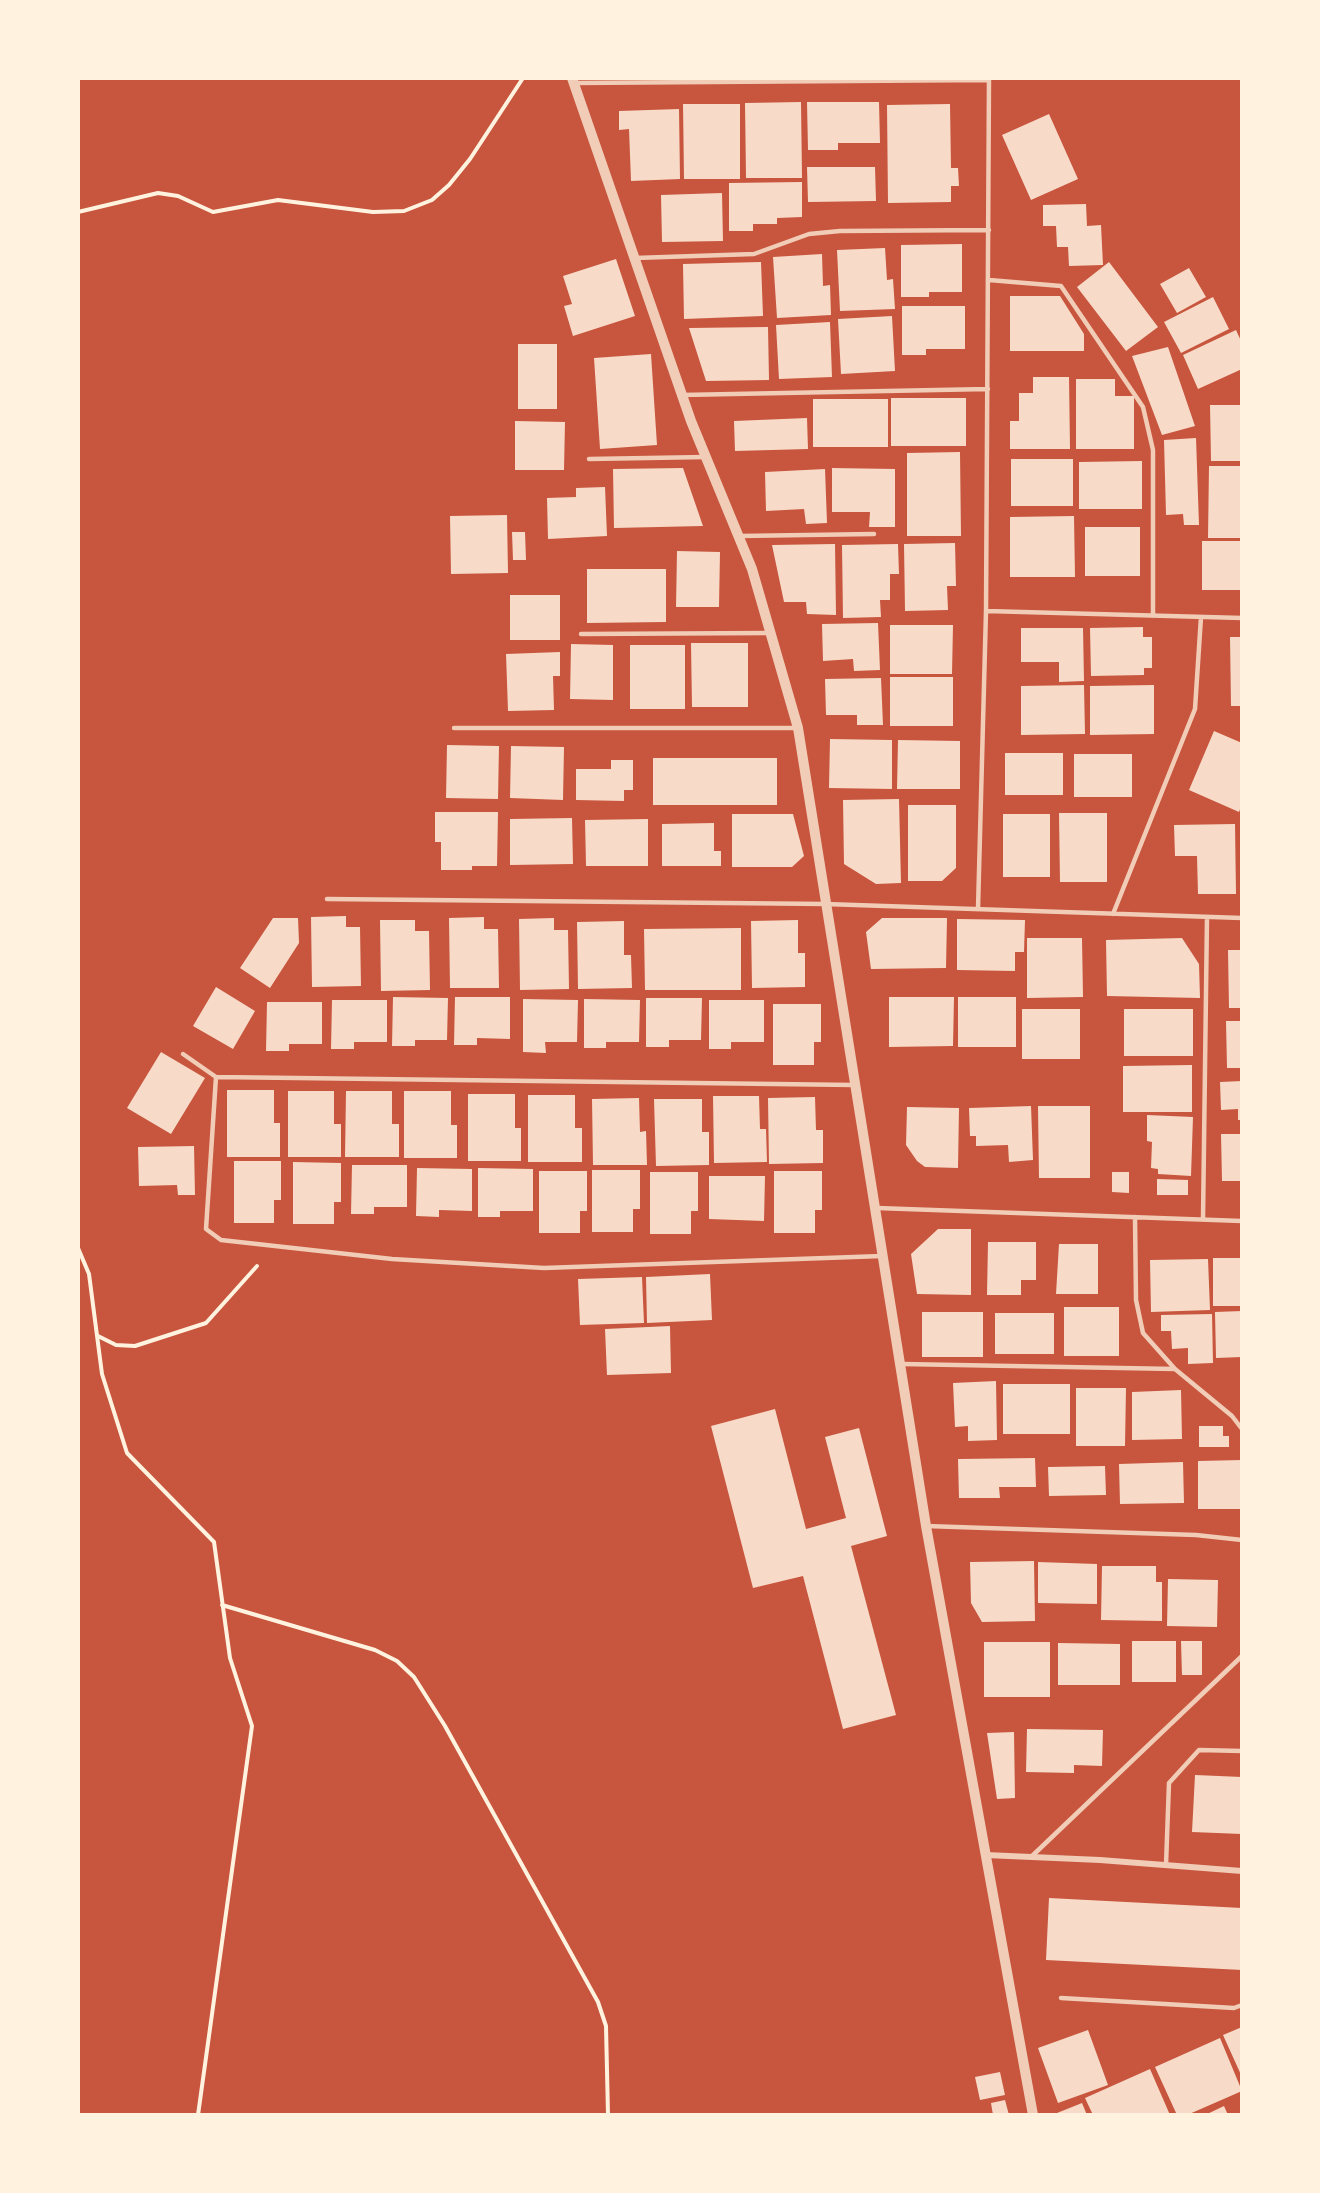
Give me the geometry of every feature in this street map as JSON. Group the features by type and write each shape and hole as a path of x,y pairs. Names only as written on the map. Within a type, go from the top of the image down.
{"street":[{"path":"573,80 682,394 752,569 798,728 926,1526 1033,2115"},
{"path":"986,1855 1242,1871"}],"lane":[{"path":"573,80 989,79 986,611 978,909"},
{"path":"635,258 754,254 809,234 840,231 989,230"},
{"path":"989,280 1061,286 1143,407 1153,450 1153,616"},
{"path":"682,394 988,389"},
{"path":"589,459 706,457"},
{"path":"739,536 874,534"},
{"path":"986,611 1242,618"},
{"path":"1113,914 1195,709 1201,617"},
{"path":"581,634 770,633"},
{"path":"454,728 798,728"},
{"path":"327,899 825,904 1242,918"},
{"path":"1203,1220 1207,917"},
{"path":"183,1054 216,1077 854,1085"},
{"path":"216,1077 206,1229 221,1240 392,1259 544,1268 882,1256"},
{"path":"874,1208 1242,1221"},
{"path":"1135,1217 1136,1300 1143,1332 1175,1369 1232,1416 1242,1429"},
{"path":"900,1364 1175,1369"},
{"path":"926,1526 1196,1535 1242,1540"},
{"path":"1031,1857 1242,1656"},
{"path":"1166,1865 1170,1783 1199,1750 1242,1751"},
{"path":"1061,1998 1234,2008 1242,2005"}],"path":[{"path":"78,212 158,193 178,196 213,212 278,200 373,212 404,211 432,200 449,185 470,159 524,78"},
{"path":"97,1336 116,1345 135,1347 206,1323 262,1261 272,1245"},
{"path":"78,1248 89,1274 102,1374 127,1453 214,1542 230,1658 252,1726 198,2115"},
{"path":"222,1605 375,1650 397,1661 414,1677 445,1726 598,2002 606,2026 608,2115"}],"building":[{"path":"801,102 802,178 746,178 745,103"},
{"path":"807,102 879,102 880,143 838,143 838,150 808,150"},
{"path":"683,104 740,104 740,179 684,179"},
{"path":"950,104 951,168 958,168 959,186 951,186 951,202 888,203 887,105"},
{"path":"679,109 680,179 631,181 629,129 619,130 619,111"},
{"path":"1049,114 1078,179 1031,200 1002,135"},
{"path":"807,167 875,167 876,201 808,202"},
{"path":"802,182 802,217 777,218 777,224 753,224 753,231 729,231 729,183"},
{"path":"722,193 723,241 662,242 661,195"},
{"path":"1086,204 1087,226 1101,225 1103,265 1069,266 1068,247 1057,247 1056,226 1043,226 1043,205"},
{"path":"962,244 962,292 929,292 929,297 901,297 901,245"},
{"path":"885,248 887,280 893,279 895,309 840,311 837,250"},
{"path":"822,254 823,286 830,285 831,315 777,318 773,257"},
{"path":"616,259 635,316 573,336 564,306 572,304 563,276"},
{"path":"761,262 763,316 684,319 683,264"},
{"path":"1109,262 1158,327 1126,351 1077,287"},
{"path":"1189,268 1206,297 1177,313 1160,284"},
{"path":"1010,296 1060,296 1084,334 1084,351 1010,351"},
{"path":"1213,297 1229,329 1181,353 1164,322"},
{"path":"902,306 965,306 965,349 926,349 926,355 902,355"},
{"path":"892,316 895,371 841,374 838,319"},
{"path":"830,322 832,377 779,379 776,325"},
{"path":"768,327 769,380 706,381 689,328"},
{"path":"1236,330 1242,343 1242,369 1198,389 1183,355"},
{"path":"518,344 557,344 557,409 518,409"},
{"path":"1168,347 1195,426 1162,435 1132,356"},
{"path":"651,354 657,445 600,449 594,358"},
{"path":"1033,377 1069,377 1070,449 1010,449 1010,421 1019,421 1019,393 1033,393"},
{"path":"1076,379 1115,379 1115,396 1134,396 1134,449 1076,449"},
{"path":"891,398 966,398 966,446 891,446"},
{"path":"813,399 888,399 888,447 813,447"},
{"path":"1210,405 1242,405 1242,461 1211,461"},
{"path":"807,418 808,449 735,451 734,421"},
{"path":"515,421 565,422 564,470 515,470"},
{"path":"1196,438 1199,525 1184,525 1183,514 1166,515 1164,440"},
{"path":"960,452 961,536 907,536 907,453"},
{"path":"1011,459 1073,459 1073,506 1011,506"},
{"path":"1142,461 1142,509 1079,509 1079,462"},
{"path":"1209,466 1242,466 1242,538 1208,538"},
{"path":"683,468 703,526 614,528 613,469"},
{"path":"832,468 895,469 895,527 869,527 870,512 832,512"},
{"path":"825,469 827,523 806,524 804,509 766,511 765,472"},
{"path":"605,487 607,536 548,539 547,498 576,497 576,488"},
{"path":"507,515 508,573 451,574 450,516"},
{"path":"1074,516 1075,577 1010,577 1010,517"},
{"path":"1085,527 1140,527 1140,576 1085,576"},
{"path":"512,532 525,532 526,560 513,560"},
{"path":"1202,541 1242,541 1242,590 1202,590"},
{"path":"955,543 956,586 947,586 948,610 905,611 904,544"},
{"path":"835,544 836,615 807,614 806,602 784,602 772,545"},
{"path":"898,544 899,574 890,574 890,600 880,600 881,617 843,618 842,545"},
{"path":"677,551 720,552 719,607 676,607"},
{"path":"587,569 666,569 666,622 587,623"},
{"path":"510,595 560,595 560,640 510,640"},
{"path":"878,623 880,670 854,671 853,659 823,661 822,624"},
{"path":"890,625 953,625 952,674 890,674"},
{"path":"1143,627 1143,637 1152,637 1152,668 1144,668 1144,675 1091,676 1090,628"},
{"path":"1021,628 1083,628 1084,681 1059,682 1059,662 1021,662"},
{"path":"1230,637 1242,637 1242,706 1231,706"},
{"path":"691,643 748,643 748,707 692,707"},
{"path":"571,644 613,645 613,700 570,699"},
{"path":"630,645 685,645 685,709 630,709"},
{"path":"560,652 560,676 553,676 554,710 508,711 506,654"},
{"path":"890,677 953,677 953,726 890,726"},
{"path":"881,678 883,725 857,725 857,715 826,715 825,679"},
{"path":"1084,685 1085,734 1021,735 1021,686"},
{"path":"1154,685 1154,734 1090,735 1090,686"},
{"path":"1214,731 1242,743 1242,804 1239,812 1189,790"},
{"path":"830,739 892,740 892,789 829,788"},
{"path":"898,740 960,741 960,789 897,789"},
{"path":"447,745 499,746 498,799 446,798"},
{"path":"511,746 564,747 563,800 510,798"},
{"path":"1005,753 1063,753 1063,795 1005,795"},
{"path":"1074,754 1132,754 1132,797 1074,797"},
{"path":"653,758 777,758 777,805 653,805"},
{"path":"611,760 633,760 633,790 624,790 624,801 576,800 576,769 611,769"},
{"path":"899,799 901,883 876,884 844,864 843,800"},
{"path":"908,805 956,805 956,868 942,881 908,881"},
{"path":"435,812 498,812 497,866 472,866 472,870 441,870 441,842 435,842"},
{"path":"1059,813 1107,813 1107,882 1060,882"},
{"path":"732,814 793,814 804,856 792,867 732,867"},
{"path":"1003,814 1050,814 1050,877 1003,877"},
{"path":"572,818 573,864 510,865 510,819"},
{"path":"648,819 648,866 586,866 585,820"},
{"path":"714,823 714,851 721,851 721,866 662,866 662,824"},
{"path":"1235,824 1236,894 1198,894 1197,856 1175,856 1174,825"},
{"path":"346,916 346,927 360,927 361,986 312,987 311,917"},
{"path":"484,917 484,929 498,929 499,988 450,988 449,918"},
{"path":"273,918 298,918 299,943 270,988 240,968"},
{"path":"554,918 554,930 568,930 569,989 520,990 519,919"},
{"path":"882,918 947,918 946,968 871,969 866,932"},
{"path":"957,919 1025,920 1024,952 1015,952 1015,971 957,970"},
{"path":"380,920 415,920 415,931 429,931 430,990 381,991"},
{"path":"798,920 798,953 805,953 805,987 752,988 751,921"},
{"path":"624,921 624,955 631,955 632,988 578,989 577,922"},
{"path":"741,928 741,990 645,990 644,929"},
{"path":"1027,938 1082,938 1083,997 1027,998"},
{"path":"1182,938 1199,964 1200,998 1107,996 1106,940"},
{"path":"1228,950 1242,950 1242,1008 1229,1008"},
{"path":"216,987 255,1011 233,1049 193,1026"},
{"path":"393,997 448,998 447,1040 415,1040 415,1046 392,1046"},
{"path":"455,997 510,997 510,1039 477,1038 477,1045 454,1045"},
{"path":"889,997 954,997 953,1046 889,1047"},
{"path":"958,997 1016,997 1016,1047 958,1047"},
{"path":"646,998 702,998 701,1040 669,1040 669,1047 646,1047"},
{"path":"523,999 578,1000 577,1042 545,1042 546,1053 523,1052"},
{"path":"584,999 640,1000 639,1042 606,1042 606,1048 584,1048"},
{"path":"332,1000 387,1000 387,1042 354,1042 354,1049 331,1049"},
{"path":"709,1000 764,1000 764,1042 731,1042 731,1049 709,1049"},
{"path":"267,1002 322,1002 322,1044 289,1044 289,1051 266,1051"},
{"path":"773,1004 821,1004 821,1042 814,1042 814,1065 773,1065"},
{"path":"1022,1009 1080,1009 1080,1059 1022,1059"},
{"path":"1124,1009 1193,1009 1193,1056 1124,1056"},
{"path":"1226,1021 1242,1021 1242,1068 1227,1068"},
{"path":"161,1052 205,1078 171,1134 127,1108"},
{"path":"1192,1065 1192,1112 1123,1112 1123,1066"},
{"path":"1242,1081 1242,1120 1238,1120 1238,1109 1221,1110 1220,1082"},
{"path":"227,1090 274,1090 274,1123 280,1123 280,1157 227,1157"},
{"path":"288,1091 334,1091 334,1124 341,1124 341,1157 288,1157"},
{"path":"346,1091 392,1091 392,1124 399,1124 399,1157 345,1157"},
{"path":"404,1091 451,1091 451,1125 457,1125 457,1158 404,1158"},
{"path":"468,1094 515,1094 515,1128 521,1128 521,1161 468,1161"},
{"path":"528,1095 575,1095 575,1128 582,1128 582,1162 528,1162"},
{"path":"713,1096 759,1096 760,1129 766,1129 767,1162 714,1163"},
{"path":"815,1097 816,1130 823,1130 823,1163 769,1164 768,1098"},
{"path":"639,1098 640,1132 646,1131 647,1165 593,1165 592,1099"},
{"path":"654,1099 702,1099 702,1132 709,1132 709,1165 656,1166"},
{"path":"1031,1106 1033,1160 1009,1162 1008,1145 976,1146 976,1136 970,1136 969,1108"},
{"path":"1038,1106 1090,1106 1090,1178 1039,1178"},
{"path":"907,1107 959,1108 958,1168 925,1167 917,1161 906,1145"},
{"path":"1147,1115 1193,1117 1191,1176 1158,1174 1158,1169 1151,1168 1152,1142 1147,1141"},
{"path":"1221,1134 1242,1134 1242,1181 1222,1181"},
{"path":"194,1146 195,1195 178,1195 177,1185 139,1186 138,1147"},
{"path":"234,1161 281,1161 281,1200 274,1200 274,1223 234,1223"},
{"path":"293,1162 341,1163 341,1202 334,1202 334,1224 293,1224"},
{"path":"352,1165 407,1165 407,1207 374,1207 374,1214 351,1214"},
{"path":"417,1168 472,1169 472,1211 439,1210 439,1217 416,1216"},
{"path":"478,1168 533,1169 533,1211 500,1211 500,1217 478,1217"},
{"path":"592,1170 640,1170 640,1209 633,1209 633,1232 592,1232"},
{"path":"539,1171 587,1171 587,1211 580,1211 580,1233 539,1233"},
{"path":"774,1171 822,1171 822,1210 815,1210 815,1233 774,1233"},
{"path":"650,1172 698,1172 698,1211 691,1211 691,1234 650,1234"},
{"path":"1112,1172 1129,1172 1129,1193 1112,1192"},
{"path":"709,1176 765,1176 764,1221 709,1219"},
{"path":"1157,1179 1188,1180 1188,1195 1157,1195"},
{"path":"938,1229 971,1229 971,1295 917,1294 911,1254"},
{"path":"988,1242 1036,1242 1036,1280 1021,1280 1021,1295 987,1295"},
{"path":"1059,1244 1098,1244 1098,1294 1056,1294"},
{"path":"1213,1258 1242,1258 1242,1306 1213,1306"},
{"path":"1208,1259 1210,1310 1151,1312 1150,1260"},
{"path":"710,1274 712,1320 647,1323 646,1277"},
{"path":"642,1277 644,1323 580,1325 578,1279"},
{"path":"1064,1307 1119,1307 1119,1356 1064,1356"},
{"path":"1242,1311 1242,1357 1216,1358 1215,1312"},
{"path":"922,1312 983,1312 983,1357 922,1357"},
{"path":"995,1313 1054,1313 1054,1354 995,1354"},
{"path":"1212,1314 1213,1363 1188,1364 1188,1348 1172,1349 1171,1331 1161,1331 1161,1315"},
{"path":"670,1326 671,1373 607,1375 605,1329"},
{"path":"996,1381 997,1440 968,1441 968,1426 955,1427 953,1383"},
{"path":"1003,1384 1070,1384 1070,1434 1003,1434"},
{"path":"1076,1388 1126,1388 1125,1446 1076,1446"},
{"path":"1181,1390 1182,1439 1132,1440 1132,1392"},
{"path":"775,1409 806,1529 846,1518 825,1437 859,1428 887,1536 851,1546 896,1715 843,1729 803,1576 753,1588 711,1426"},
{"path":"1199,1426 1223,1426 1223,1436 1229,1436 1229,1447 1199,1447"},
{"path":"1035,1458 1036,1487 999,1487 1000,1498 959,1498 958,1459"},
{"path":"1242,1460 1242,1509 1198,1509 1198,1461"},
{"path":"1183,1462 1184,1503 1120,1504 1119,1464"},
{"path":"1105,1466 1106,1495 1049,1496 1048,1467"},
{"path":"1034,1561 1035,1621 982,1622 971,1603 970,1562"},
{"path":"1038,1562 1097,1564 1097,1604 1038,1603"},
{"path":"1102,1566 1156,1566 1156,1582 1162,1582 1162,1621 1101,1620"},
{"path":"1168,1579 1218,1580 1217,1627 1167,1626"},
{"path":"1132,1641 1176,1641 1176,1682 1132,1682"},
{"path":"1181,1641 1202,1641 1202,1675 1182,1675"},
{"path":"984,1642 1050,1642 1050,1697 984,1697"},
{"path":"1058,1643 1120,1644 1120,1685 1058,1685"},
{"path":"1027,1729 1103,1730 1102,1766 1074,1765 1074,1773 1026,1772"},
{"path":"1014,1732 1015,1798 997,1799 987,1733"},
{"path":"1195,1775 1242,1777 1242,1834 1192,1832"},
{"path":"1049,1898 1242,1908 1242,1970 1046,1960"},
{"path":"1242,2027 1242,2077 1223,2035"},
{"path":"1088,2030 1108,2085 1058,2103 1038,2048"},
{"path":"1220,2038 1242,2091 1187,2115 1177,2115 1155,2067"},
{"path":"1150,2069 1170,2115 1093,2115 1085,2098"},
{"path":"1000,2072 1005,2095 980,2100 975,2077"},
{"path":"1005,2100 1009,2115 993,2115 991,2103"},
{"path":"1082,2103 1087,2115 1058,2115 1057,2113"},
{"path":"1224,2106 1228,2115 1205,2115"}]}
